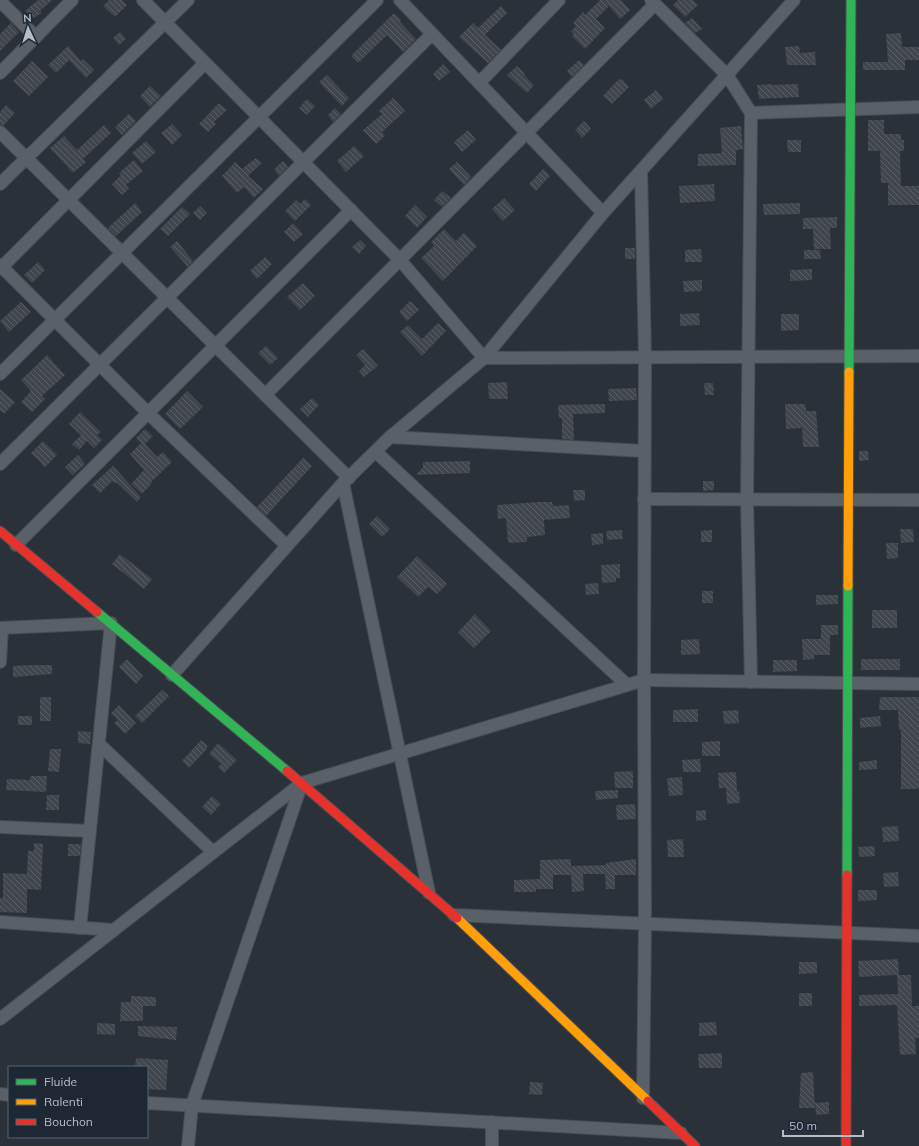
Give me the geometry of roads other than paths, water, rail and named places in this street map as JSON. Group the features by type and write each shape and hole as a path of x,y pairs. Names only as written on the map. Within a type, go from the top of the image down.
{"street":[{"path":"0,73 72,0"},
{"path":"143,0 400,260 484,358 919,356"},
{"path":"0,184 188,0"},
{"path":"0,374 377,0"},
{"path":"400,0 603,213"},
{"path":"479,83 559,0"},
{"path":"172,675 346,480 390,437 484,358 603,213 728,76 794,0"},
{"path":"846,1146 851,0"},
{"path":"0,1 36,37"},
{"path":"265,395 527,133 653,2 728,76 751,114 748,499 752,682"},
{"path":"0,464 432,34"},
{"path":"205,63 1,267 148,413 287,546"},
{"path":"751,114 919,107"},
{"path":"0,132 265,395 346,480 429,893"},
{"path":"641,171 645,357 645,924 643,1098"},
{"path":"16,545 351,210"},
{"path":"390,437 644,451"},
{"path":"376,452 627,685"},
{"path":"644,499 919,500"},
{"path":"0,531 302,783 454,915 643,1098 695,1146"},
{"path":"0,662 1,628 111,623"},
{"path":"80,928 111,623"},
{"path":"0,1019 302,783 644,680 919,684"},
{"path":"98,744 213,852"},
{"path":"188,1146 192,1105 302,783"},
{"path":"0,826 90,831"},
{"path":"454,915 919,936"},
{"path":"0,922 114,930"},
{"path":"148,1102 681,1133"},
{"path":"492,1122 492,1146"}]}
